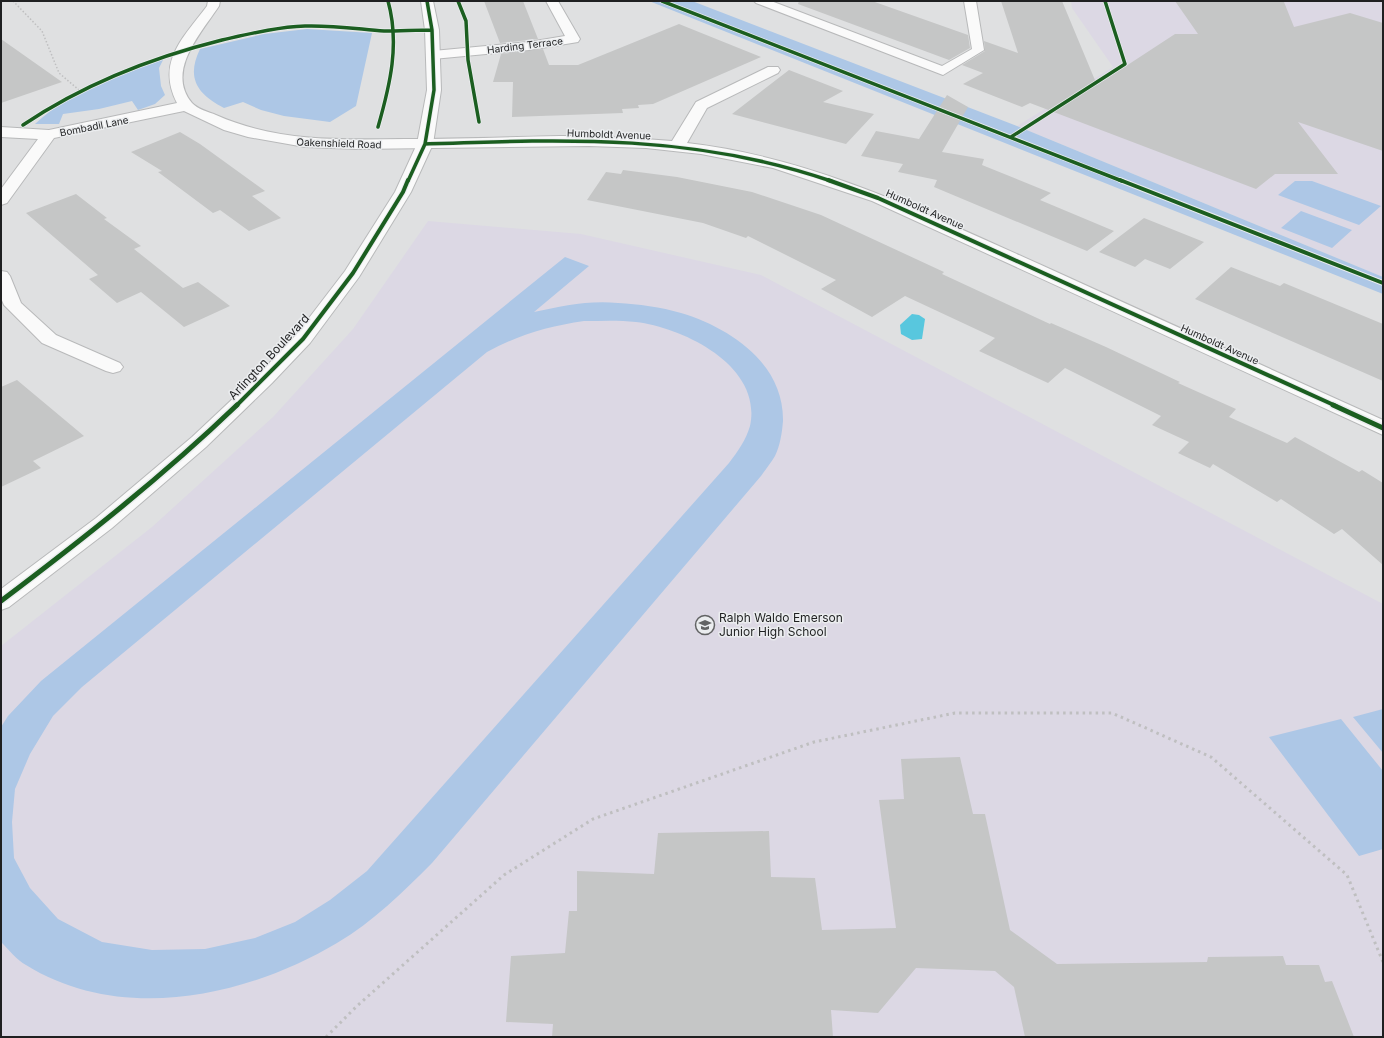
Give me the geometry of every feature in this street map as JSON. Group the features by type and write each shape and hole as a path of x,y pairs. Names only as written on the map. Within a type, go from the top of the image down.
{"street":[{"path":"186,106 176,85 175,67 182,51 213,6 214,1"},
{"name":"Arlington Boulevard","path":"1,601 116,513 199,442 276,368 303,339 353,273 403,192 425,144 434,90 432,30 427,1"},
{"name":"Harding Terrace","path":"433,55 529,46 573,39 552,1"},
{"path":"677,146 701,105 773,70"},
{"name":"Bombadil Lane","path":"1,132 49,134 186,106"},
{"name":"Oakenshield Road","path":"186,106 214,120 245,132 301,143 358,145 425,144"},
{"path":"1,200 49,134"},
{"name":"Humboldt Avenue","path":"425,144 564,141 677,146 736,155 786,166 834,181 878,198 1383,428"},
{"path":"1,276 13,305 49,339 113,367"}],"lane":[{"path":"760,1 943,71 978,50 970,1"}],"path":[{"path":"13,1 42,31 59,73 78,90"},
{"path":"72,94 85,87"},
{"path":"326,1037 357,1006 504,875 593,819 814,742 955,713 1112,713 1211,757 1347,875 1383,962"}],"shaded area":[{"path":"649,1 692,1 1017,126 1383,277 1383,294"},
{"path":"1071,1 1383,1 1383,277 1017,126 1113,67 1072,8"},
{"path":"307,29 372,33 356,106 330,122 284,116 261,110 243,102 224,108 207,97 197,84 194,77 194,68 200,49 264,34"},
{"path":"164,58 159,68 161,86 165,95 155,104 138,110 132,101 99,109 63,114 59,124 35,124 64,102 96,84"},
{"path":"1295,181 1312,181 1381,206 1359,225 1278,195"},
{"path":"1301,211 1352,230 1332,248 1281,228"},
{"name":"Ralph Waldo Emerson Junior High School","path":"428,221 581,234 761,275 1383,604 1383,1037 1,1037 1,646 152,527 273,417 353,329"},
{"path":"565,257 589,266 534,312 576,304 607,302 650,306 681,313 718,328 736,339 751,351 775,382 781,401 783,421 778,448 770,464 432,863 387,906 350,935 301,962 263,978 224,989 183,996 142,998 102,994 63,983 26,965 16,958 1,942 1,727 8,716 41,681","holes":["584,321 630,321 676,332 697,342 716,354 732,368 744,385 751,405 750,426 741,445 729,463 367,871 330,900 295,922 255,938 205,949 152,950 102,942 58,919 30,888 14,858 12,822 15,789 30,754 53,716 82,687 487,352 534,332"]},
{"path":"1383,709 1383,753 1353,717"},
{"path":"1341,719 1383,771 1383,849 1359,856 1269,737"}],"water":[{"path":"912,314 919,315 925,319 922,339 912,340 901,334 900,325"}],"building":[{"path":"484,1 523,1 538,39 500,43"},
{"path":"799,1 872,1 968,35 970,48 949,60 798,4"},
{"path":"1001,1 1062,1 1097,85 1175,34 1198,34 1175,1 1284,2 1294,27 1350,13 1383,23 1383,151 1298,122 1338,174 1275,174 1256,189 1030,103 1022,107 963,84 983,73 962,65 985,51 984,41 1018,53"},
{"path":"679,24 761,57 653,104 638,105 639,108 622,109 623,113 512,117 513,82 493,82 501,54 543,49 549,65 578,65"},
{"path":"1,39 62,82 1,103"},
{"path":"789,70 843,91 823,102 874,114 846,144 732,114"},
{"path":"947,95 968,107 942,152 984,159 982,165 1051,193 1040,200 1114,231 1087,251 934,187 937,180 898,172 903,164 861,156 876,131 919,139"},
{"path":"180,132 200,144 265,191 252,196 281,218 249,231 220,210 213,213 158,172 162,171 131,152"},
{"path":"623,170 677,177 752,192 821,215 944,272 942,274 1050,324 1051,323 1106,347 1180,382 1178,383 1236,409 1229,417 1287,443 1295,437 1359,472 1362,470 1383,483 1383,565 1342,529 1334,534 1281,499 1277,502 1213,464 1210,468 1178,453 1189,442 1152,425 1161,416 1065,368 1048,383 979,351 995,338 905,296 872,317 821,289 836,280 748,236 746,238 703,223 587,200 606,172 621,174"},
{"path":"76,194 107,218 104,219 141,246 134,249 183,288 198,282 230,306 184,327 141,292 117,303 89,279 98,275 26,213"},
{"path":"1144,218 1204,242 1170,269 1145,259 1135,267 1099,252"},
{"path":"1231,267 1280,286 1284,283 1383,324 1383,381 1195,299"},
{"path":"17,380 84,436 33,461 41,468 1,487 1,387"},
{"path":"960,757 973,814 985,814 1010,930 1057,964 1207,962 1208,957 1283,956 1286,965 1319,965 1325,982 1332,981 1354,1037 1025,1037 1014,987 995,971 916,968 878,1013 831,1010 833,1037 552,1037 553,1024 506,1022 511,956 565,953 569,911 577,911 577,871 654,874 658,833 769,831 771,877 815,878 822,930 896,928 879,800 904,799 901,759"}],"cycle path":[{"path":"378,127 393,65 394,32 388,1"},
{"path":"1,601 104,523 199,442 265,379 303,339 353,273 403,192 425,144 434,90 432,30 427,1"},
{"path":"458,1 466,21 468,60 479,122"},
{"path":"662,1 1383,283"},
{"path":"1011,137 1125,64 1105,1"},
{"path":"23,125 66,98 111,76 158,58 231,38 268,30 305,26 327,26 393,31 432,30"},
{"path":"425,144 551,140 646,143 703,149 754,159 804,172 878,198 1383,428"}],"place":[{"name":"Ralph Waldo Emerson Junior High School","path":"705,625"}]}
